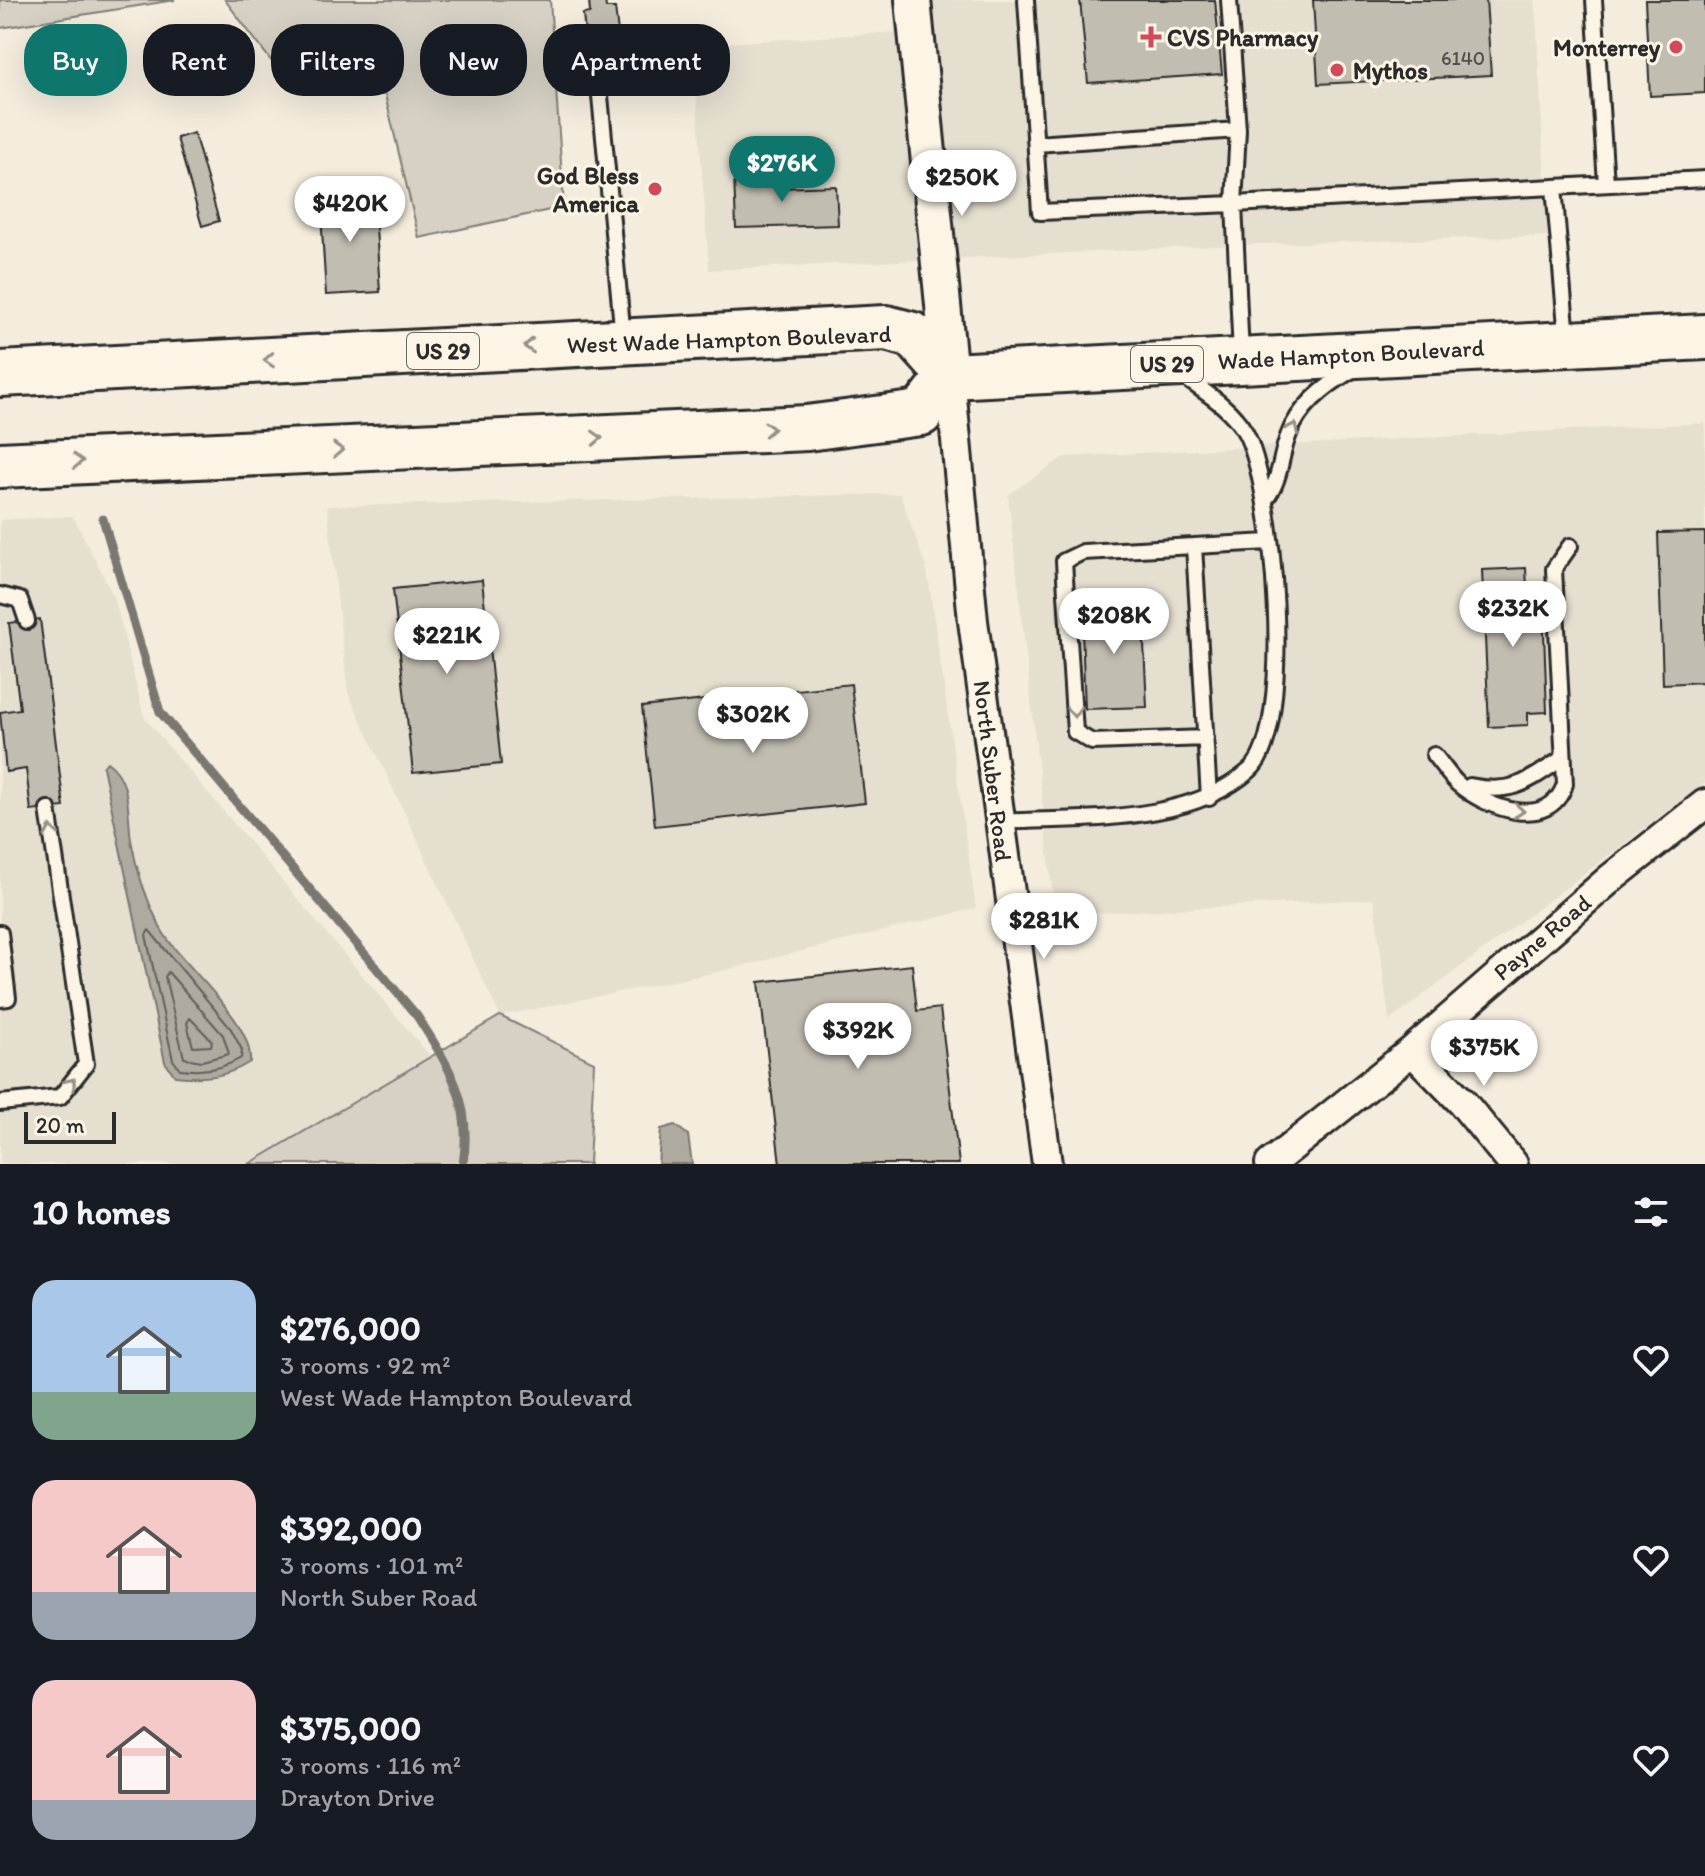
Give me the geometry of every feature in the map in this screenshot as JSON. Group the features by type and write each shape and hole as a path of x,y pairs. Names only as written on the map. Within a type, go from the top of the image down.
{"main road":[{"name":"West Wade Hampton Boulevard","path":"0,374 886,328 913,335 950,376"},
{"name":"Wade Hampton Boulevard","path":"950,376 1385,351 1705,337"},
{"path":"0,465 807,428 921,413 950,376"}],"street":[{"path":"913,0 950,376"},
{"name":"North Suber Road","path":"950,376 973,621 995,763 999,822 1047,1164"},
{"name":"Payne Road","path":"1270,1164 1412,1051 1610,879 1705,804"},
{"path":"1412,1051 1462,1102 1513,1164"}],"lane":[{"path":"1026,0 1040,212 1705,179"},
{"path":"1229,0 1238,130 1234,204 1242,359"},
{"path":"1594,0 1606,184"},
{"path":"600,96 623,341"},
{"path":"1036,144 1238,130"},
{"path":"1554,187 1567,344"},
{"path":"1265,500 1277,486 1287,437 1300,412 1350,371 1385,351"},
{"path":"999,822 1163,811 1209,798 1252,768 1271,730 1277,677 1265,500 1244,431 1219,402 1165,364"},
{"path":"1206,738 1092,742 1075,732 1064,561 1083,552 1270,542"},
{"path":"1194,546 1209,798"},
{"path":"1434,755 1458,783 1489,803 1513,812 1532,813 1552,804 1562,794 1554,569 1570,546"},
{"path":"0,595 20,600 27,621"},
{"path":"1458,783 1495,791 1517,786 1563,758"},
{"path":"0,1103 60,1097 86,1064 48,809"},
{"path":"0,933 8,998 0,999"}],"shaded area":[{"path":"0,0 175,0 24,24 0,28"},
{"path":"225,0 550,0 552,24 543,24 543,96 556,96 564,207 419,238 385,96 404,96 404,24 271,24 271,61 255,40 255,24 243,24"},
{"path":"911,0 1535,0 1548,236 1260,244 709,270 697,96 730,96 730,43 912,31"},
{"path":"1705,423 1705,783 1389,1021 1374,899 1055,915 1008,495 1064,457"},
{"path":"900,494 927,570 976,908 718,972 500,1016 348,693 327,506"},
{"path":"73,516 115,599 144,717 431,1057 249,1164 0,1164 0,520"},
{"path":"500,1016 594,1062 589,1164 249,1164"}],"water":[{"path":"107,762 115,769 125,787 136,862 160,927 183,959 228,1010 248,1045 250,1062 232,1071 205,1077 175,1076 165,1062 103,767"},
{"path":"675,1125 688,1135 692,1164 658,1164 661,1129"}],"building":[{"path":"589,0 605,0 606,8 615,8 617,24 584,24 583,14 590,13"},
{"name":"CVS Pharmacy","path":"1080,0 1215,0 1222,74 1088,83"},
{"path":"1313,0 1486,0 1491,75 1318,84"},
{"name":"Monterrey","path":"1645,0 1705,0 1705,93 1650,96"},
{"path":"194,133 219,221 202,226 177,138"},
{"path":"777,173 778,188 836,186 838,225 736,228 734,175"},
{"path":"374,194 380,292 326,295 320,197"},
{"path":"1705,532 1705,682 1663,684 1658,533"},
{"path":"1526,568 1528,608 1543,607 1547,712 1528,713 1528,725 1489,727 1482,570"},
{"path":"482,580 501,764 413,773 393,589"},
{"path":"1142,602 1147,707 1085,709 1081,604"},
{"path":"40,619 64,807 31,811 26,769 6,772 0,712 20,709 9,623"},
{"path":"851,684 865,803 655,826 642,707"},
{"path":"912,965 917,1011 940,1008 959,1164 780,1164 759,982"}],"waterway":[{"path":"103,519 160,712 417,1016 456,1086 465,1122 463,1164"}],"place":[{"name":"CVS Pharmacy","path":"1151,37"},
{"name":"Monterrey","path":"1676,47"},
{"name":"Mythos","path":"1337,70"},
{"name":"God Bless America","path":"655,189"}]}
